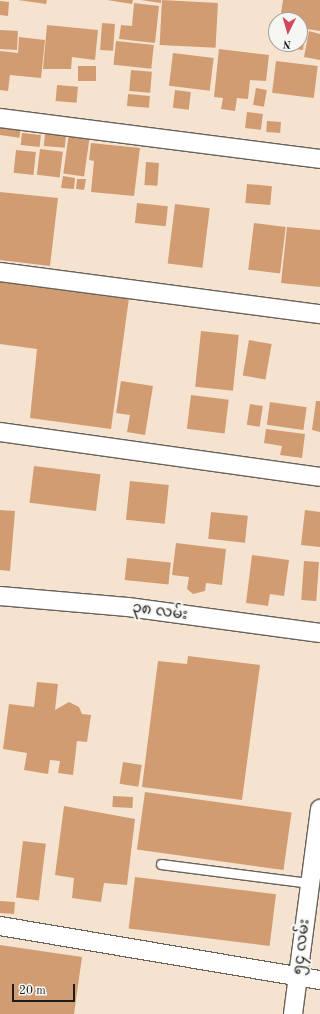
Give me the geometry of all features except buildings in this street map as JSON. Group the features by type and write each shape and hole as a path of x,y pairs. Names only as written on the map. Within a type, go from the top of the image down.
{"street":[{"path":"0,118 320,160"},
{"path":"0,272 320,314"},
{"path":"0,432 320,476"},
{"name":"၃၈ လမ်း","path":"0,596 128,607 320,633"},
{"name":"၅၄ လမ်း","path":"293,1014 320,809"},
{"path":"0,926 320,980"}],"lane":[{"path":"161,864 310,883"}]}
